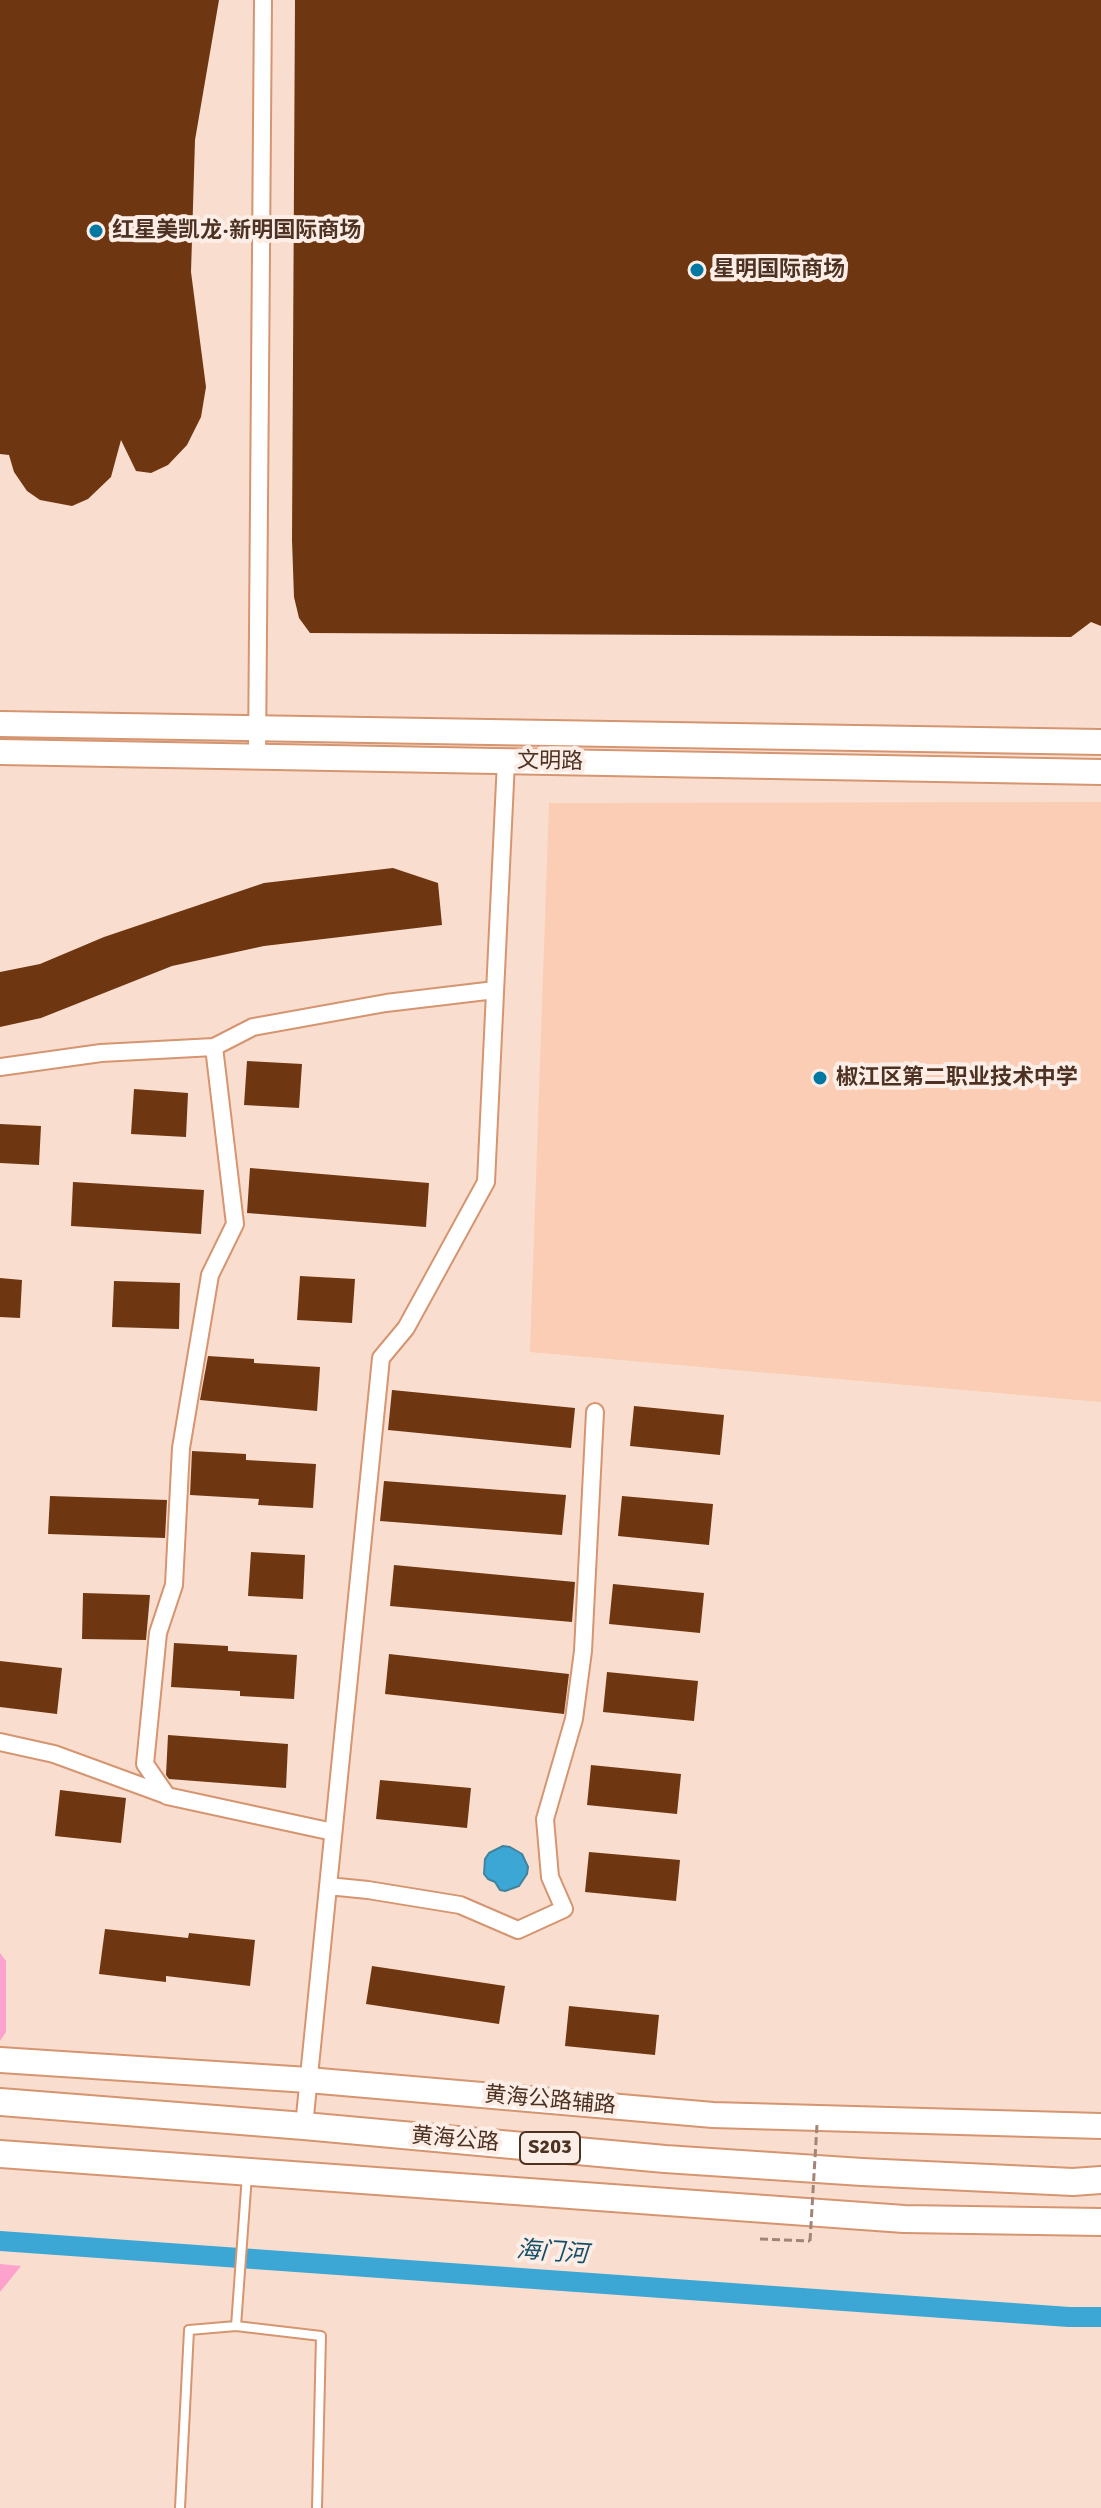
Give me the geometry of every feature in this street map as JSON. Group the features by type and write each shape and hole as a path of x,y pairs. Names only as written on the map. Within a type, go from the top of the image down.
{"main road":[{"name":"文明路","path":"0,724 1101,742"},
{"name":"文明路","path":"0,752 1101,772"},
{"name":"黄海公路辅路","path":"0,2060 308,2080 713,2115 1101,2126"},
{"name":"黄海公路","path":"0,2102 665,2159 877,2173 1073,2182 1101,2180"},
{"name":"S203","path":"0,2154 904,2219 1101,2222"}],"street":[{"path":"257,755 263,0"},
{"path":"304,2126 381,1358 406,1328 486,1182 506,761"},
{"path":"0,1067 101,1053 214,1047 253,1027 386,1003 495,990"},
{"path":"167,1796 145,1764 158,1633 174,1585 181,1448 210,1275 235,1224 214,1047"},
{"path":"328,1886 460,1905 518,1930 564,1909 550,1877 545,1819 574,1719 583,1651 595,1412"},
{"path":"0,1742 54,1754 167,1796 333,1832"}],"lane":[{"path":"236,2326 242,2277 247,2173"},
{"path":"180,2508 189,2330 236,2326 321,2336 317,2508"}],"path":[{"path":"760,2239 810,2241 817,2125"}],"shaded area":[{"name":"椒江区第二职业技术中学","path":"1101,802 1101,1402 530,1352 549,803"},
{"path":"0,1953 6,1961 6,2032 0,2041"},
{"path":"0,2264 21,2266 0,2292"}],"water":[{"path":"503,1846 522,1854 528,1867 519,1886 505,1891 484,1874 485,1859 489,1853"}],"building":[{"name":"红星美凯龙·新明国际商场","path":"0,0 219,0 195,140 191,272 206,387 201,417 187,445 168,465 151,473 136,471 121,440 111,477 88,499 72,506 40,500 27,491 14,472 9,455 0,454"},
{"name":"星明国际商场","path":"295,0 1101,0 1101,626 1091,622 1071,637 310,633 299,618 294,597 292,540"},
{"path":"393,868 438,883 442,925 264,946 172,966 41,1018 0,1027 0,972 40,964 104,937 264,883"},
{"path":"247,1061 302,1064 299,1108 244,1105"},
{"path":"134,1089 188,1093 186,1137 131,1134"},
{"path":"0,1124 41,1126 39,1165 0,1163"},
{"path":"250,1168 429,1183 426,1227 247,1213"},
{"path":"73,1182 204,1190 201,1234 71,1226"},
{"path":"300,1276 355,1279 352,1323 297,1320"},
{"path":"0,1278 22,1280 20,1318 0,1317"},
{"path":"114,1281 180,1283 179,1329 112,1327"},
{"path":"208,1356 254,1359 254,1363 320,1367 317,1411 200,1400"},
{"path":"392,1390 575,1408 571,1448 388,1430"},
{"path":"634,1406 724,1415 720,1455 630,1446"},
{"path":"192,1451 246,1454 246,1460 316,1464 313,1508 258,1505 259,1499 190,1495"},
{"path":"384,1481 566,1495 562,1535 380,1521"},
{"path":"50,1496 167,1500 165,1538 48,1534"},
{"path":"622,1496 713,1504 709,1545 618,1536"},
{"path":"251,1552 305,1555 303,1599 248,1596"},
{"path":"394,1565 575,1582 572,1622 390,1606"},
{"path":"613,1584 704,1593 700,1633 609,1624"},
{"path":"83,1593 150,1595 146,1640 82,1639"},
{"path":"174,1643 228,1646 228,1651 297,1655 294,1699 240,1696 240,1691 171,1687"},
{"path":"389,1654 569,1674 564,1714 385,1694"},
{"path":"0,1661 62,1668 57,1714 0,1707"},
{"path":"607,1672 698,1681 694,1721 603,1712"},
{"path":"168,1735 288,1744 286,1788 169,1779 166,1775"},
{"path":"591,1765 681,1774 677,1814 587,1805"},
{"path":"380,1780 471,1788 467,1828 376,1819"},
{"path":"60,1790 126,1798 121,1843 55,1836"},
{"path":"589,1852 680,1860 676,1901 585,1892"},
{"path":"105,1929 188,1938 189,1933 255,1940 250,1986 166,1976 166,1982 99,1974"},
{"path":"372,1966 505,1986 499,2024 366,2004"},
{"path":"569,2006 659,2015 655,2055 565,2046"}],"waterway":[{"name":"海门河","path":"0,2241 1101,2317"}],"place":[{"name":"红星美凯龙·新明国际商场","path":"96,231"},
{"name":"星明国际商场","path":"697,270"},
{"name":"椒江区第二职业技术中学","path":"820,1078"}]}
